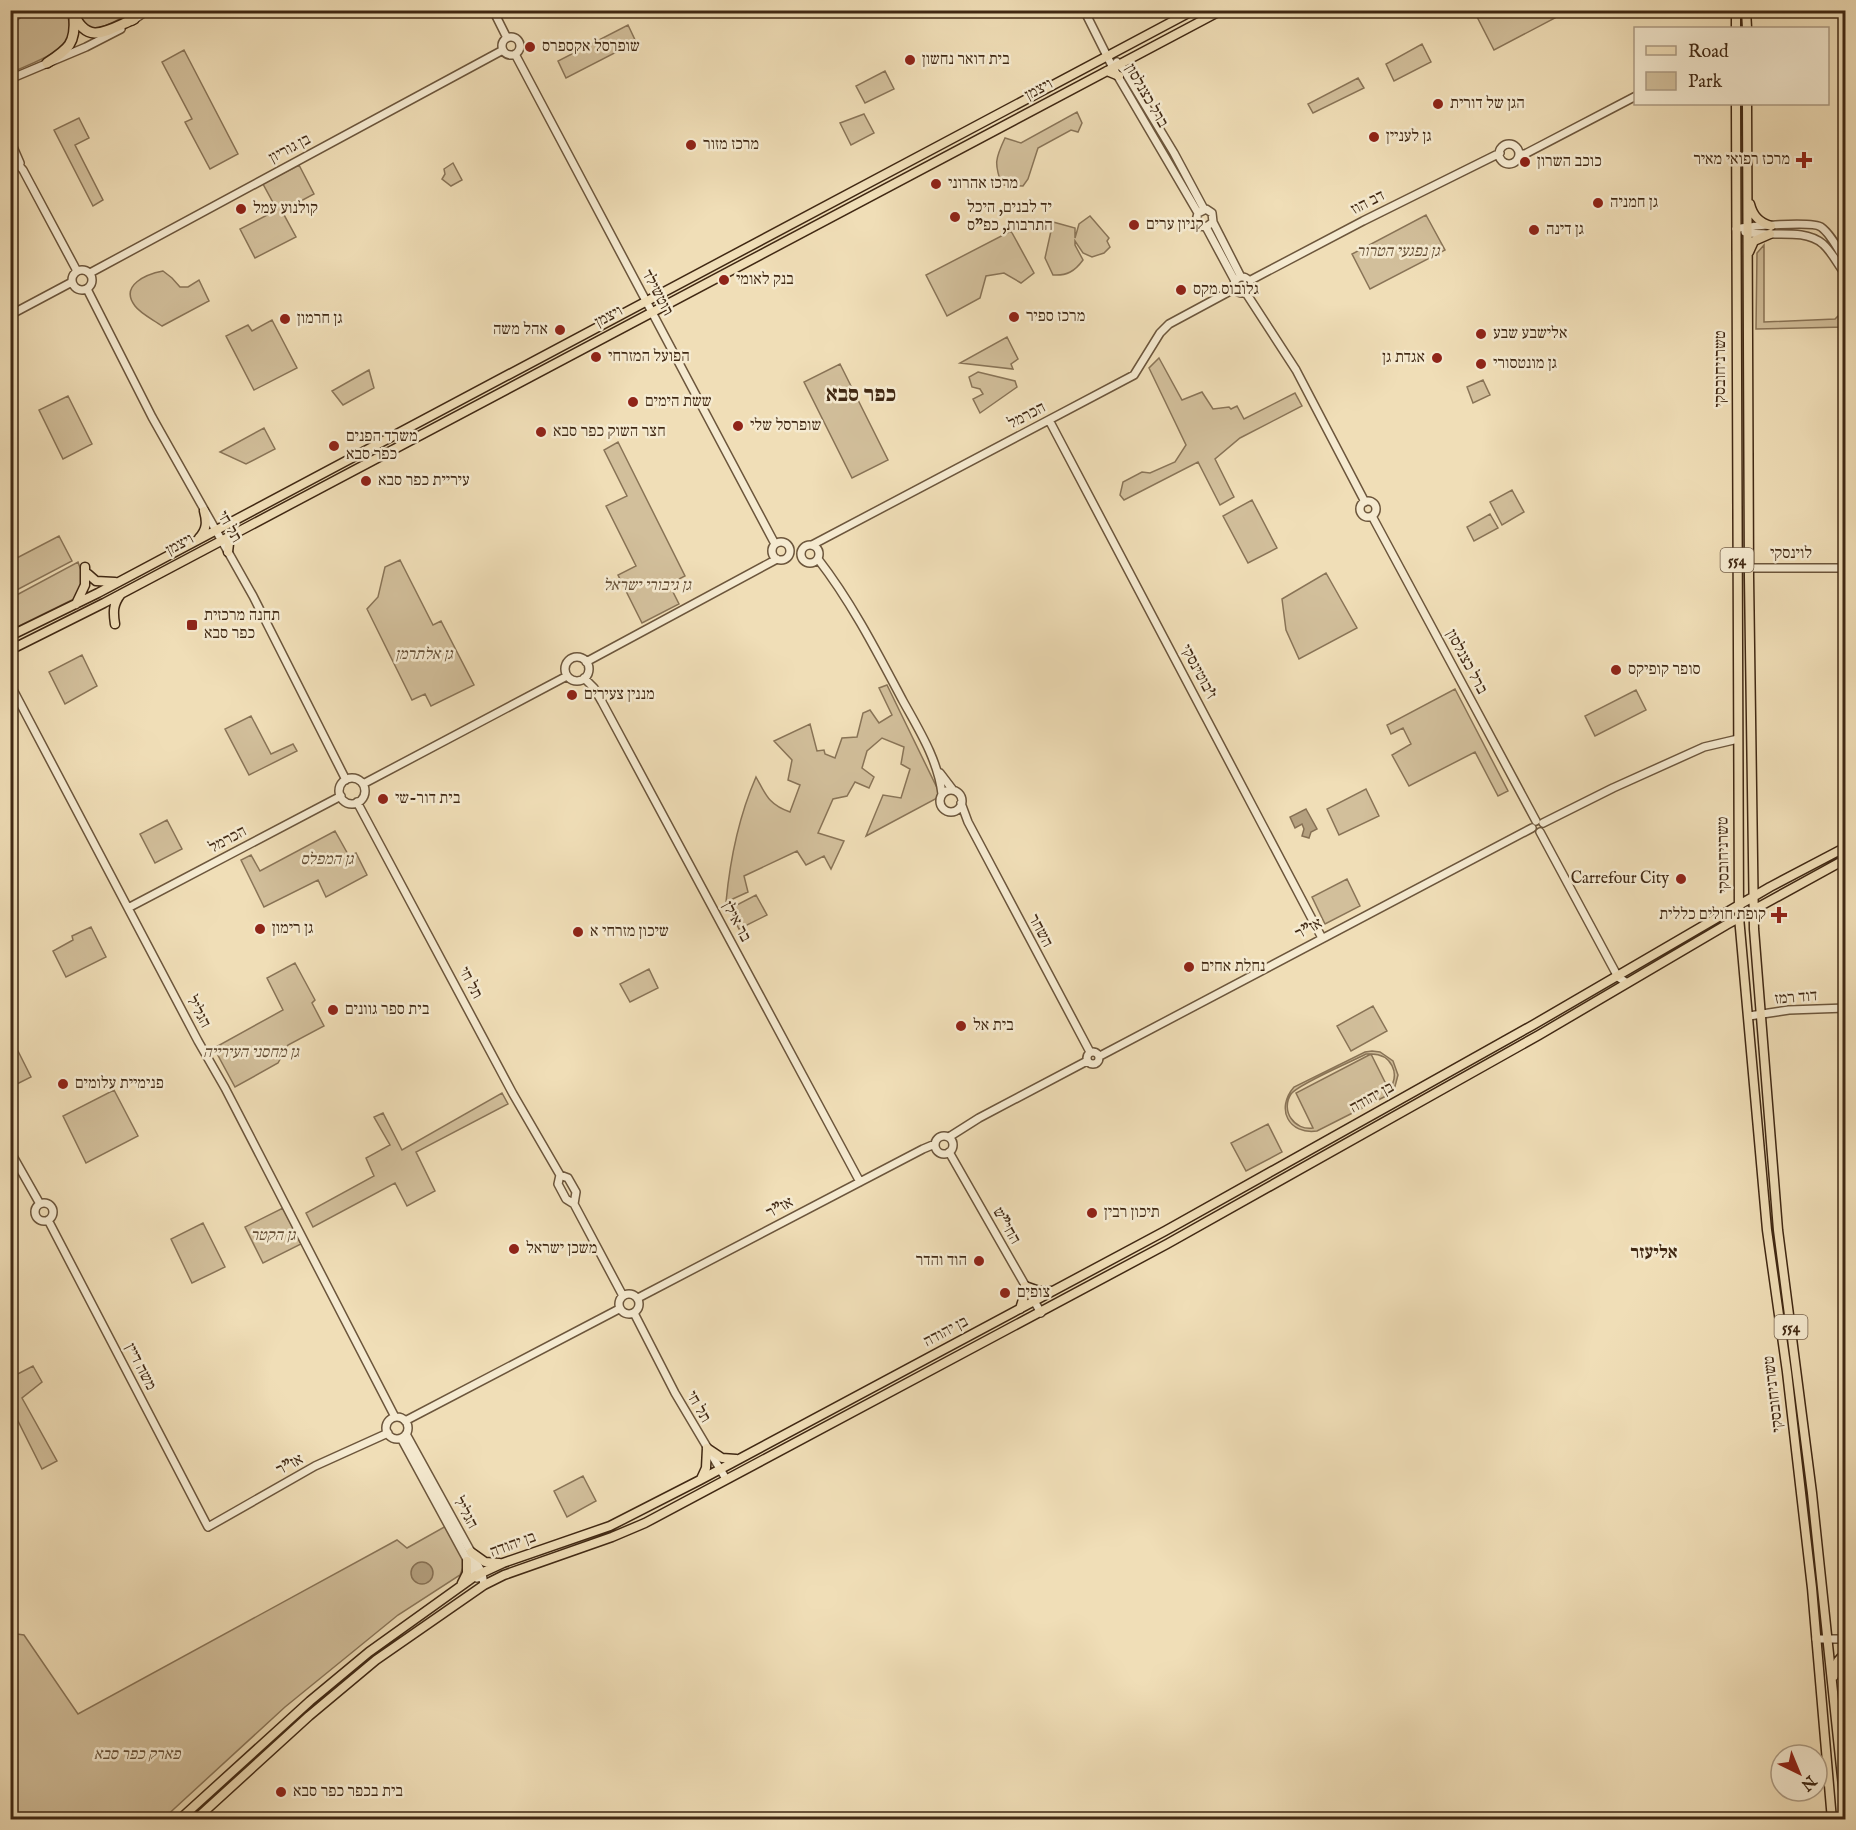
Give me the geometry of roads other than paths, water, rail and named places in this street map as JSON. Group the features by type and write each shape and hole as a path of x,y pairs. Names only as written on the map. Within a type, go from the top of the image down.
{"highway":[{"path":"73,11 81,28 93,33 134,20"},
{"path":"47,63 66,49 72,41 75,32 73,11"}],"main road":[{"name":"ויצמן","path":"10,636 76,604 1194,10"},
{"name":"ויצמן","path":"10,650 1222,10"},
{"path":"1736,10 1736,27"},
{"path":"1746,10 1747,27"},
{"path":"1113,68 1122,74 1129,60"},
{"name":"טשרניחובסקי","path":"1736,105 1739,917 1767,1230 1787,1372 1816,1639"},
{"name":"טשרניחובסקי","path":"1747,105 1749,568 1754,929 1778,1230 1828,1638"},
{"path":"1747,195 1753,214 1770,230 1755,242 1747,258"},
{"path":"197,540 205,529 204,511"},
{"path":"228,552 230,535"},
{"path":"76,604 85,585 87,571 96,580 102,582 118,581"},
{"path":"115,624 114,603 123,592"},
{"name":"בן יהודה","path":"179,1820 326,1687 369,1652 478,1575 503,1563 610,1526 1055,1291 1618,977 1770,887 1845,847"},
{"name":"בן יהודה","path":"195,1820 309,1716 376,1660 484,1584 623,1532 1041,1313 1297,1172 1739,917 1845,859"},
{"path":"1752,882 1762,888 1770,887"},
{"path":"1722,916 1739,889"},
{"path":"1754,929 1759,915 1772,899"},
{"path":"1726,925 1733,925 1740,935"},
{"path":"1020,1309 1025,1286 1039,1291 1055,1291"},
{"path":"707,1448 722,1458 740,1458"},
{"path":"700,1480 706,1468 707,1448"},
{"path":"471,1552 490,1563 503,1563"},
{"path":"461,1585 467,1573 467,1561"},
{"name":"554","path":"1828,1638 1845,1815"},
{"name":"554","path":"1816,1639 1832,1820"},
{"path":"1833,1682 1838,1661 1845,1652"}],"street":[{"path":"11,79 96,42 148,10"},
{"path":"493,10 507,38"},
{"name":"ברל כצנלסון","path":"1084,10 1113,68 1122,74 1174,153 1201,211"},
{"path":"507,38 518,41 520,47 515,54 508,55 503,50 503,41 507,38"},
{"name":"בן גוריון","path":"90,273 503,50"},
{"name":"רוטשילד","path":"515,54 775,544"},
{"path":"1519,154 1525,154 1634,97"},
{"path":"10,140 21,166 77,271"},
{"path":"1510,144 1516,147 1519,154 1516,161 1508,164 1503,161 1500,153 1503,147 1510,144"},
{"name":"דב הוז","path":"1249,281 1500,153"},
{"path":"10,155 21,166"},
{"path":"1213,222 1206,227 1200,226 1196,221 1201,211 1212,213 1213,222 1240,294 1246,293"},
{"path":"1770,230 1811,223 1819,225 1845,262"},
{"path":"1206,227 1237,282"},
{"path":"1737,229 1770,230 1817,240 1826,247 1845,275"},
{"path":"83,269 90,273 92,280 87,289 79,290 72,282 72,276 83,269"},
{"path":"1237,282 1249,281 1250,286 1246,293"},
{"path":"10,315 72,282"},
{"name":"הכרמל","path":"812,545 1134,375 1160,333 1169,324 1237,282"},
{"name":"תל חי","path":"87,289 152,417 253,596 346,780"},
{"path":"1246,293 1296,370 1365,502"},
{"name":"ז'בוטינסקי","path":"1049,420 1322,938"},
{"path":"1371,501 1375,505 1376,511 1372,516 1365,516 1361,513 1361,505 1365,502 1371,501"},
{"name":"ברל כצנלסון","path":"1372,516 1537,824"},
{"path":"777,559 772,554 772,547 781,542 789,546 812,545 818,550 818,559 836,583 868,635 938,771 953,790 959,793 961,803 953,811 941,806 942,794 938,771"},
{"path":"786,558 789,554 789,546"},
{"path":"803,560 801,553 804,547"},
{"path":"586,662 777,559 786,558 812,563 818,559"},
{"name":"לוינסקי","path":"1737,568 1845,568"},
{"path":"580,657 586,662 589,670 584,678 577,681 567,676 564,668 568,660 580,657"},
{"path":"363,784 567,676"},
{"name":"בר אילן","path":"584,678 594,688 607,711 860,1182"},
{"name":"הגליל","path":"10,684 225,1088 395,1417"},
{"name":"אז\"ר","path":"1100,1056 1537,824 1704,747 1738,739"},
{"path":"357,779 363,784 365,792 357,802 348,803 341,796 340,789 346,780 357,779"},
{"path":"942,794 947,790 953,790"},
{"name":"הכרמל","path":"128,908 341,796"},
{"name":"תל חי","path":"357,802 513,1094 560,1175 568,1178 576,1192 574,1204"},
{"name":"השחר","path":"961,803 968,822 1090,1052"},
{"name":"השחר","path":"953,811 968,822"},
{"path":"1537,824 1535,832 1540,832 1618,977 1627,983"},
{"name":"דוד רמז","path":"1749,1016 1789,1010 1845,1008"},
{"path":"1095,1052 1100,1056 1097,1064 1092,1064 1088,1061 1087,1055 1095,1052"},
{"path":"950,1137 953,1145 949,1152 941,1153 935,1144 937,1139 942,1136 950,1137 979,1118 1088,1061"},
{"name":"אז\"ר","path":"638,1298 935,1144"},
{"path":"10,1151 40,1204"},
{"name":"החי\"ש","path":"949,1152 1041,1313"},
{"name":"תל חי","path":"560,1175 558,1184 566,1199 574,1204 623,1296"},
{"path":"40,1204 48,1204 52,1209 52,1215 48,1220 40,1220 35,1214 35,1208 40,1204"},
{"name":"משה דיין","path":"48,1220 208,1527"},
{"path":"632,1294 638,1298 639,1308 634,1313 624,1314 619,1302 623,1296 632,1294"},
{"path":"405,1420 408,1428 403,1436 392,1437 388,1433 387,1424 395,1417 405,1420 620,1308"},
{"name":"תל חי","path":"634,1313 675,1393 726,1479"},
{"name":"אז\"ר","path":"208,1527 315,1466 388,1433"},
{"name":"הגליל","path":"403,1436 471,1552 478,1575"},
{"name":"הגליל","path":"403,1436 467,1561 484,1584"},
{"path":"1816,1639 1845,1639"}],"place":[{"name":"שופרסל אקספרס","path":"530,47"},
{"name":"בית דואר נחשון","path":"910,60"},
{"name":"הגן של דורית","path":"1438,104"},
{"name":"גן לעניין","path":"1374,137"},
{"name":"מרכז מזור","path":"691,145"},
{"name":"מרכז רפואי מאיר","path":"1804,160"},
{"name":"כוכב השרון","path":"1525,162"},
{"name":"מרכז אהרוני","path":"936,184"},
{"name":"גן חמניה","path":"1598,203"},
{"name":"קולנוע עמל","path":"241,209"},
{"name":"יד לבנים, היכל התרבות, כפ\"ס","path":"955,217"},
{"name":"קניון ערים","path":"1134,225"},
{"name":"גן דינה","path":"1534,230"},
{"name":"בנק לאומי","path":"724,280"},
{"name":"גלובוס מקס","path":"1181,290"},
{"name":"מרכז ספיר","path":"1014,317"},
{"name":"גן חרמון","path":"285,319"},
{"name":"אהל משה","path":"560,330"},
{"name":"אלישבע שבע","path":"1481,334"},
{"name":"הפועל המזרחי","path":"596,357"},
{"name":"אגדת גן","path":"1437,358"},
{"name":"גן מונטסורי","path":"1481,364"},
{"name":"ששת הימים","path":"633,402"},
{"name":"שופרסל שלי","path":"738,426"},
{"name":"חצר השוק כפר סבא","path":"541,432"},
{"name":"משרד הפנים כפר סבא","path":"334,446"},
{"name":"עיריית כפר סבא","path":"366,481"},
{"name":"תחנה מרכזית כפר סבא","path":"192,625"},
{"name":"סופר קופיקס","path":"1616,670"},
{"name":"מננין צעירים","path":"572,695"},
{"name":"בית דור-שי","path":"383,799"},
{"name":"Carrefour City","path":"1681,879"},
{"name":"קופת חולים כללית","path":"1779,915"},
{"name":"גן רימון","path":"260,929"},
{"name":"שיכון מזרחי א","path":"578,932"},
{"name":"נחלת אחים","path":"1189,967"},
{"name":"בית ספר גוונים","path":"333,1010"},
{"name":"בית אל","path":"961,1026"},
{"name":"פנימיית עלומים","path":"63,1084"},
{"name":"תיכון רבין","path":"1092,1213"},
{"name":"משכן ישראל","path":"514,1249"},
{"name":"הוד והדר","path":"979,1261"},
{"name":"צופים","path":"1005,1293"},
{"name":"בית בכפר כפר סבא","path":"281,1792"}],"district":[{"name":"כפר סבא","path":"861,395"},
{"name":"אליעזר","path":"1654,1253"}],"park label":[{"name":"גן נפגעי הטרור","path":"1398,252"},
{"name":"גן גיבורי ישראל","path":"647,586"},
{"name":"גן אלתרמן","path":"424,655"},
{"name":"גן המפלס","path":"327,860"},
{"name":"גן מחסני העירייה","path":"251,1053"},
{"name":"גן הקטר","path":"273,1236"},
{"name":"פארק כפר סבא","path":"137,1755"}]}
